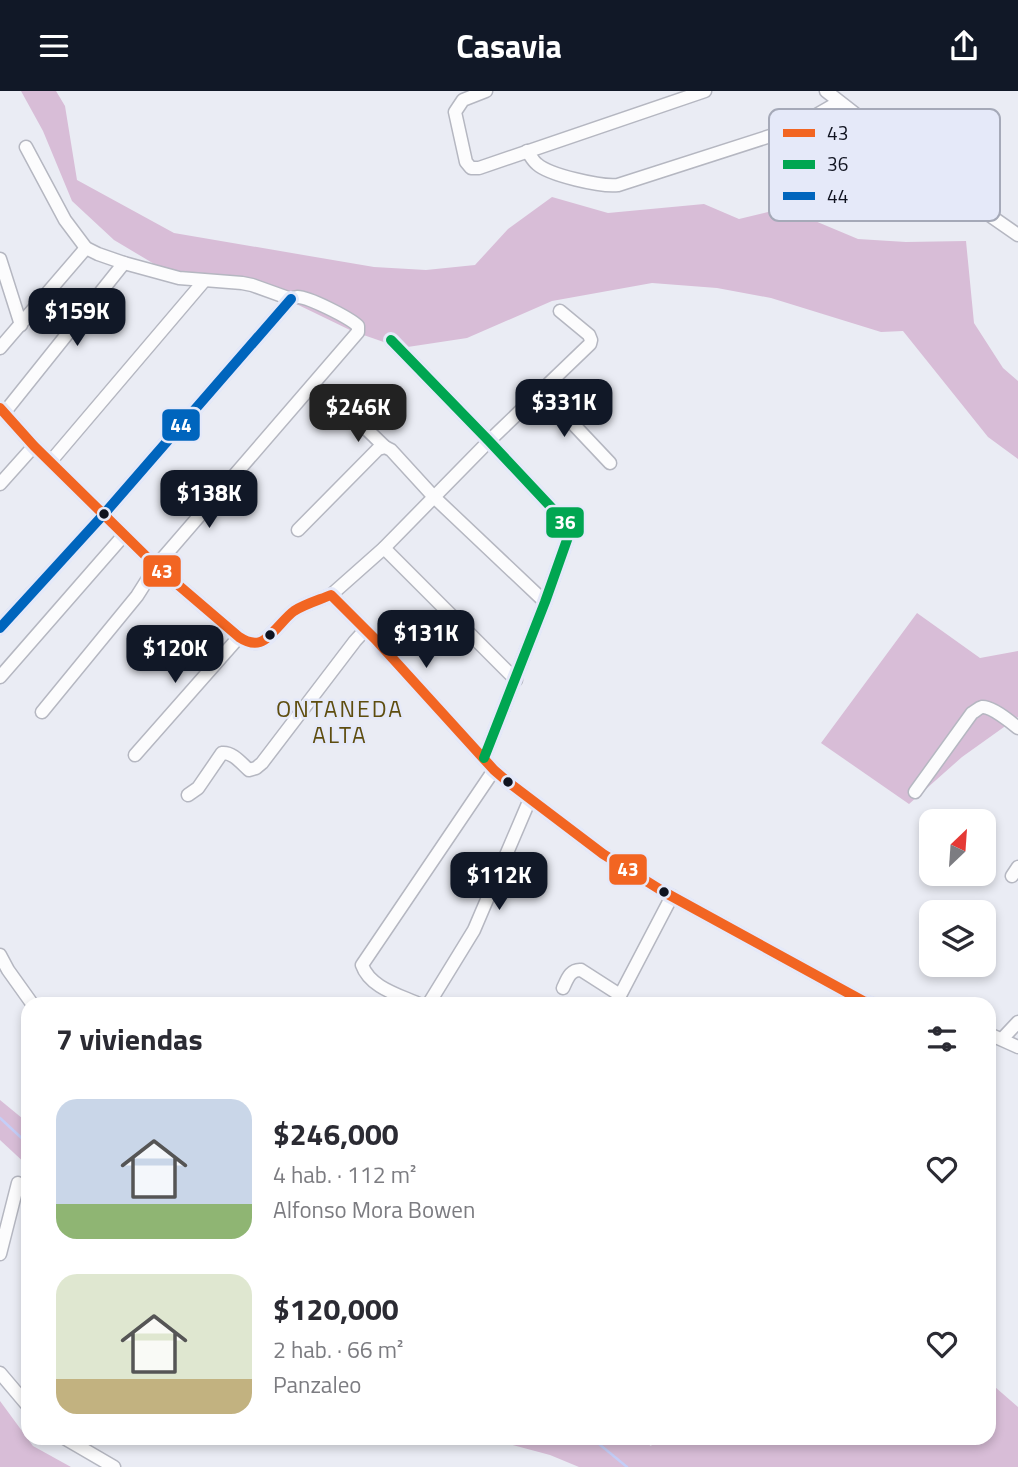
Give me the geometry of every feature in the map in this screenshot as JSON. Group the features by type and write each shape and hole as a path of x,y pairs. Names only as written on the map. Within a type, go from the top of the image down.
{"street":[{"path":"486,91 463,100 455,112 466,162 471,168 705,91"},
{"path":"826,91 848,109"},
{"path":"827,109 839,102"},
{"path":"527,151 537,164 551,171 600,185 618,185 769,136"},
{"path":"26,147 65,220 86,247 98,254 180,278 252,285 291,299"},
{"path":"998,221 1018,235"},
{"path":"0,348 86,247"},
{"path":"0,260 3,277 21,325"},
{"path":"124,263 2,410 34,446 156,566 239,637 257,643 264,641 295,611 331,595 384,548 591,342 589,335 561,311"},
{"path":"51,461 204,281"},
{"path":"0,628 104,514 291,299 308,299 333,310 358,326 358,332 156,566 136,596 42,712"},
{"path":"391,340 489,441 568,528 568,537 545,602 484,758"},
{"path":"542,391 610,463"},
{"path":"355,417 382,448 391,450 433,497 545,602"},
{"path":"0,485 34,446"},
{"path":"298,530 382,448"},
{"path":"0,677 124,535"},
{"path":"384,548 516,680"},
{"path":"331,595 494,770 530,799 603,854 672,896 856,997"},
{"path":"188,795 198,788 222,753 232,755 249,770 262,763 365,630"},
{"path":"135,755 239,637"},
{"path":"915,792 972,713 978,709 990,709 1018,728"},
{"path":"403,997 370,979 362,965 494,770"},
{"path":"433,997 474,930 530,799"},
{"path":"620,997 672,896"},
{"path":"0,955 27,997"},
{"path":"563,988 571,973 578,970 614,997"},
{"path":"996,1035 1018,1022"},
{"path":"996,1036 1018,1047"},
{"path":"0,1254 18,1183"},
{"path":"0,1373 21,1398"},
{"path":"76,1445 114,1467"}],"shaded area":[{"path":"21,91 56,91 65,106 77,180 174,233 374,267 426,270 475,265 508,229 552,197 608,213 704,204 739,219 769,212 769,221 815,221 858,239 906,242 966,241 974,323 1003,368 1018,381 1018,459 988,437 903,331 881,332 771,298 717,288 652,283 552,301 467,338 401,348 352,331 253,283 176,277 114,240 72,201 43,131"},
{"path":"917,613 980,658 1018,651 1018,717 962,757 909,804 821,743"},
{"path":"0,1100 21,1117 21,1160 0,1140"},
{"path":"996,1388 1018,1407 1018,1467 579,1467 550,1455 512,1445 996,1445"},
{"path":"0,1401 21,1430 21,1445 32,1445 71,1467 0,1467"}],"waterway":[{"path":"0,1118 21,1138"},
{"path":"600,1445 627,1467"}],"transit line":[{"name":"44","path":"0,628 104,514 291,299"},
{"name":"36","path":"391,340 489,441 568,528 568,537 545,602 484,758"},
{"name":"43","path":"0,408 34,446 156,566 239,637 249,642 260,642 294,611 331,595 508,782 603,854 664,892 856,997"}],"district":[{"name":"ONTANEDA ALTA","path":"340,721"}]}
